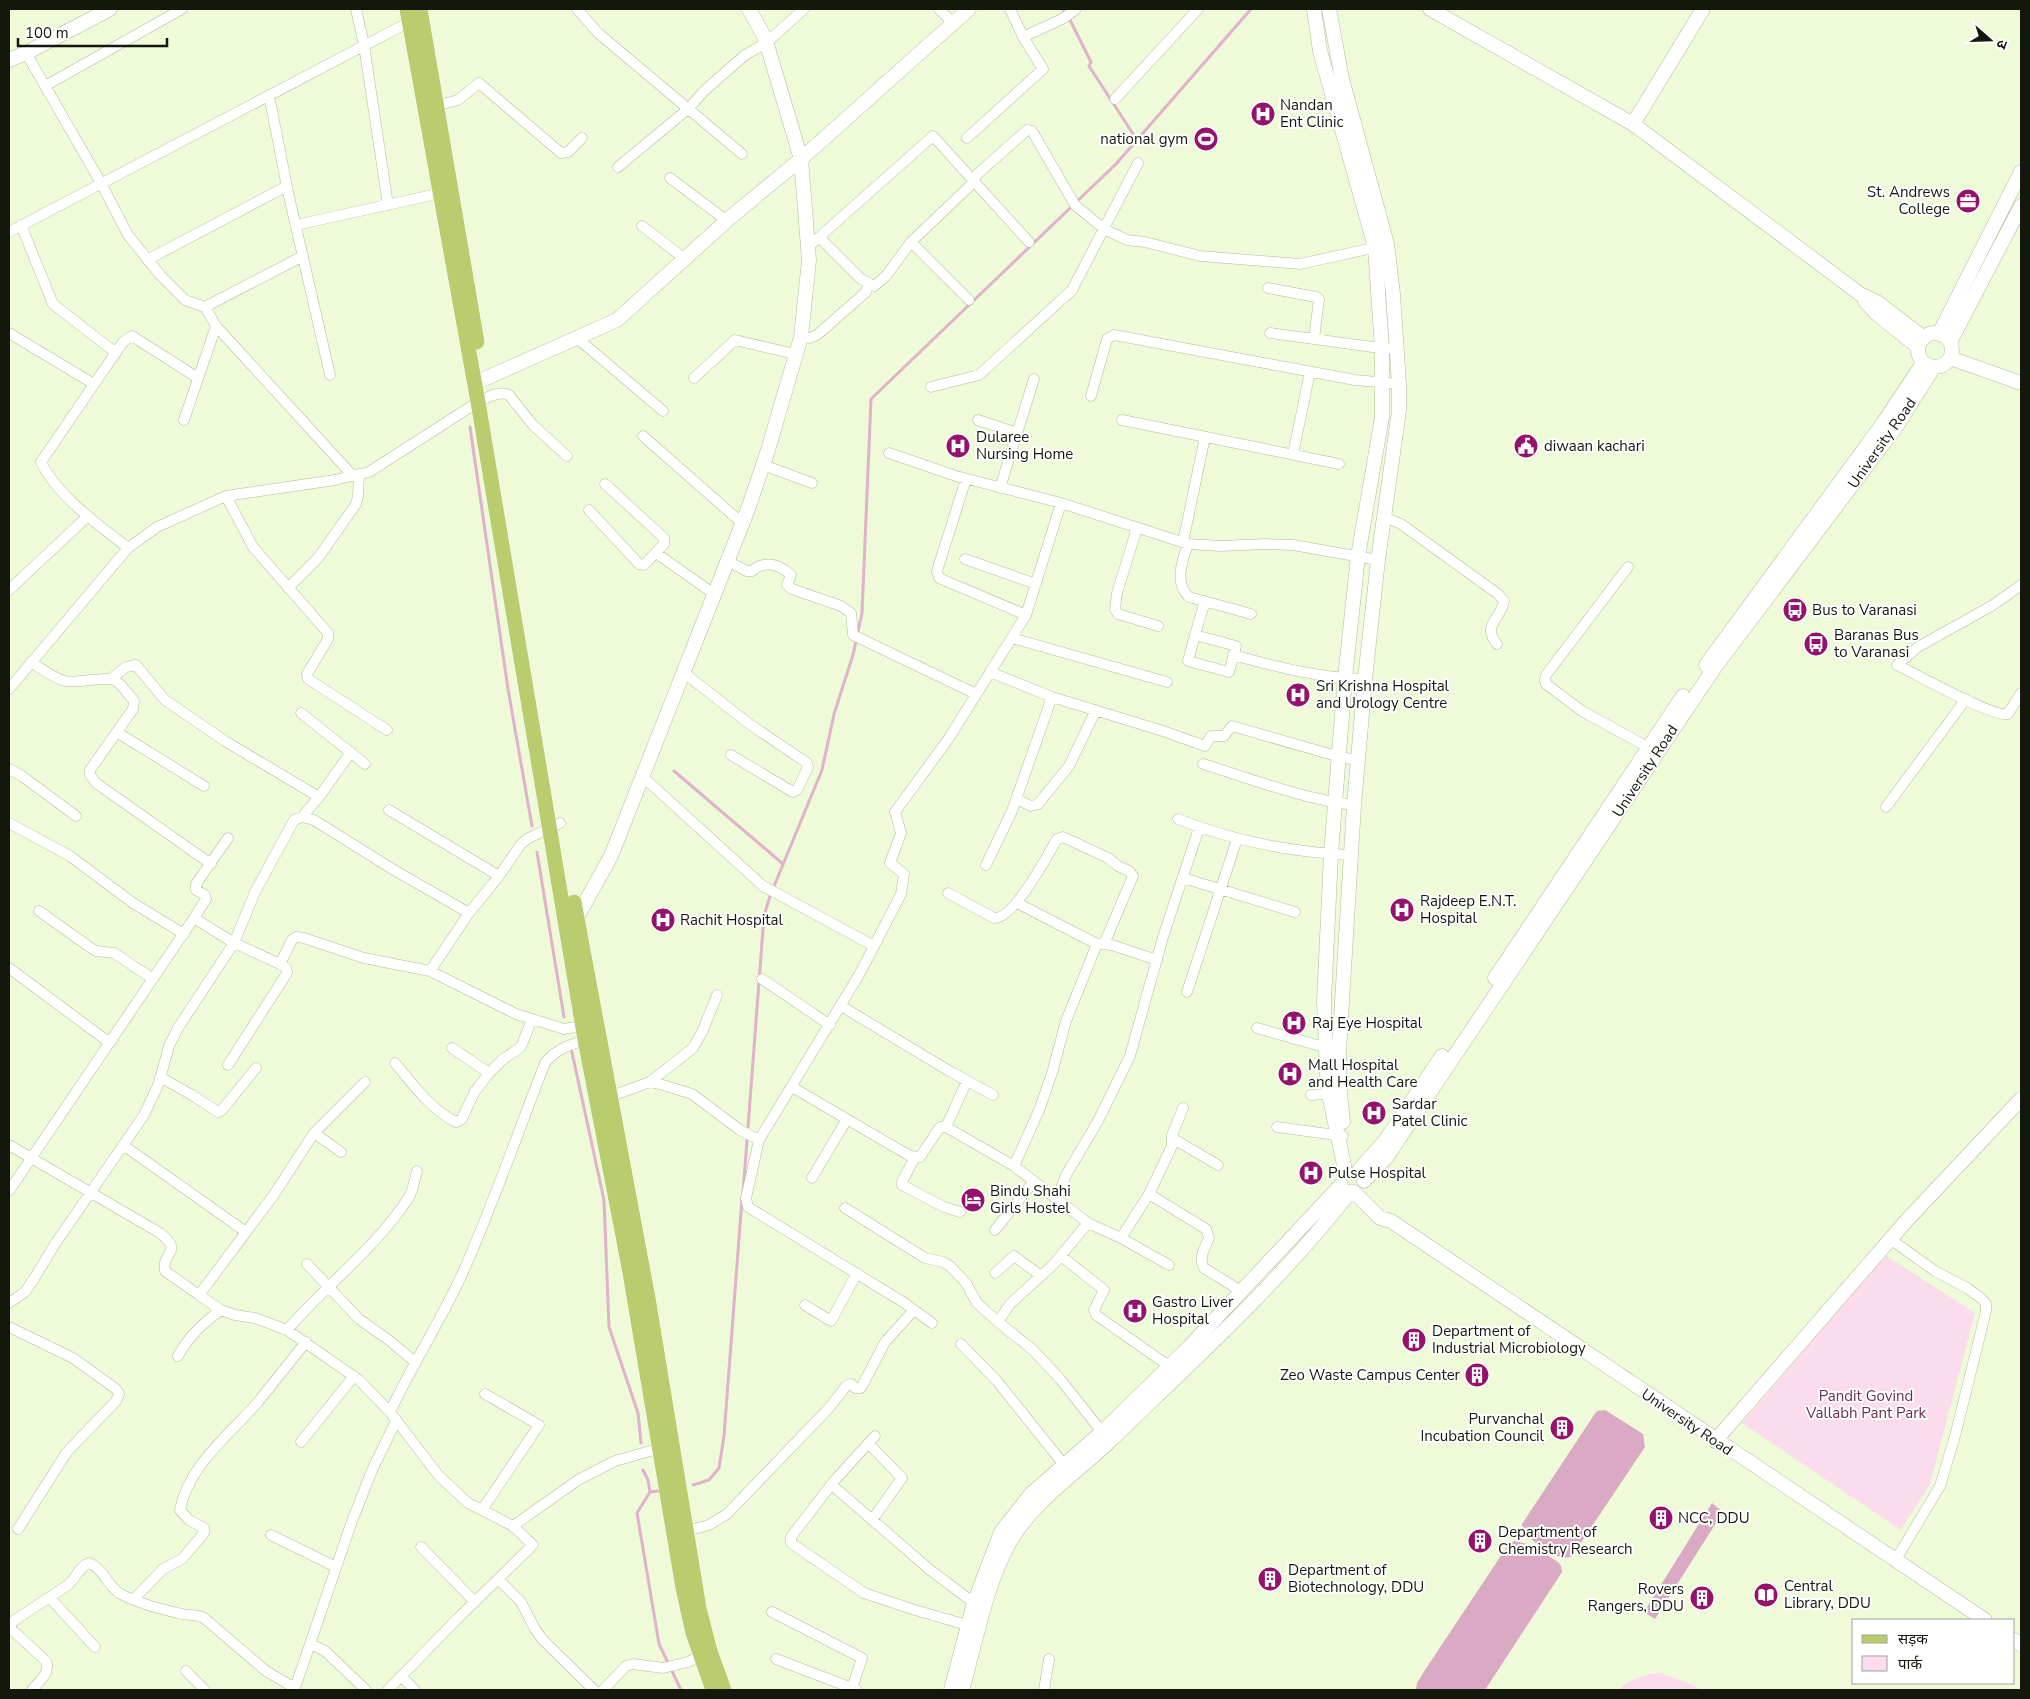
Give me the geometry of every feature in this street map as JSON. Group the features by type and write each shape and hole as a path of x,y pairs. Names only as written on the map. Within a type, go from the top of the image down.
{"main road":[{"path":"9,60 26,54 110,9"},
{"path":"571,920 611,856 742,523 763,465 800,337 809,260 801,159 766,43 749,9"},
{"path":"479,381 618,320 727,220 801,159 969,9"},
{"path":"1314,9 1320,51 1381,246 1382,416 1358,556 1345,678 1331,854 1324,1001 1333,1050"},
{"path":"1329,9 1342,79 1381,246 1398,351 1400,384 1399,411 1378,560 1365,679 1333,1050 1334,1093 1341,1136 1354,1181"},
{"path":"1430,9 1633,124 1860,294 1877,302 1921,342"},
{"path":"1633,124 1702,9"},
{"path":"414,14 591,1032 648,1298 665,1447 680,1533 699,1608 705,1653 713,1690"},
{"path":"1944,338 2021,172"},
{"path":"1944,338 2021,206"},
{"path":"1928,335 1944,338 1952,349 1950,358 1945,364 1929,365 1918,352 1921,342 1928,335"},
{"path":"1950,358 2021,383"},
{"name":"University Road","path":"1929,365 1896,427 1652,750 1566,890 1386,1158 1354,1181 1391,1221 1715,1441 1983,1619"},
{"path":"1715,1441 1890,1239 1945,1178 2021,1099"},
{"path":"951,1690 967,1625 1001,1532 1031,1494 1102,1432 1169,1366 1240,1291 1354,1181"},
{"path":"962,1690 991,1585 1010,1542 1023,1522 1043,1500 1097,1454 1226,1330 1317,1234 1354,1181"},
{"path":"705,1653 724,1690"}],"street":[{"path":"45,86 182,9"},
{"path":"356,9 364,45 388,205"},
{"path":"577,9 598,33 742,154"},
{"path":"618,167 688,110 705,90 745,55 766,43 804,9"},
{"path":"939,9 953,23"},
{"path":"966,138 1043,69 1023,37 1010,9"},
{"path":"1023,37 1064,18 1076,9"},
{"path":"1115,99 1198,9"},
{"path":"9,232 364,45 414,14"},
{"path":"26,54 101,183 128,235 161,276 185,300 204,307 216,326 356,475 358,496 356,504 318,558 288,588"},
{"path":"431,107 458,100 479,83 561,153 568,152 582,138"},
{"path":"269,95 287,186 330,375"},
{"path":"819,237 868,284 874,286 879,283 911,242 1027,130 1030,130 1075,205 1104,229 1127,240 1145,242 1200,256 1300,264 1381,246"},
{"path":"808,247 933,136 1029,242"},
{"path":"931,387 979,375 1072,290 1138,163"},
{"path":"670,178 727,220"},
{"path":"148,260 287,186"},
{"path":"296,225 445,192"},
{"path":"21,225 53,304 116,353"},
{"path":"642,226 685,259"},
{"path":"911,242 969,300"},
{"path":"204,307 303,256"},
{"path":"800,337 810,338 818,335 866,292 868,284"},
{"path":"1268,288 1316,297 1318,299 1314,339"},
{"path":"184,420 216,326"},
{"path":"1270,332 1398,351"},
{"path":"9,333 94,384"},
{"path":"1092,396 1107,339 1114,335 1355,380 1400,384"},
{"path":"128,548 62,492 41,462 123,342 132,336 198,378"},
{"path":"577,338 663,411"},
{"path":"694,378 735,340 795,354"},
{"path":"1293,454 1310,372"},
{"path":"1000,488 1034,379"},
{"path":"9,689 128,548 157,527 226,496 335,480 370,472 482,400 506,393 533,425 567,456"},
{"path":"978,420 1017,433"},
{"path":"1122,420 1339,464"},
{"path":"643,436 742,523"},
{"path":"1205,437 1180,568 1181,580 1189,597 1251,614"},
{"path":"889,453 966,479 1061,503 1185,543 1220,546 1293,545 1378,560"},
{"path":"763,465 812,483"},
{"path":"966,479 937,571 939,578 1026,615"},
{"path":"589,510 639,564 644,564 664,544 664,538 605,484"},
{"path":"226,496 248,540 329,636 307,674 308,679 387,730"},
{"path":"932,1323 857,1273 748,1207 746,1198 759,1140 841,1006 901,894 904,874 890,863 901,833 895,812 949,738 1026,615 1061,503"},
{"path":"9,590 88,516"},
{"path":"1384,517 1406,527 1498,594 1504,601 1503,610 1492,622 1490,630 1492,638 1497,644"},
{"path":"1138,528 1117,593 1115,610 1118,614 1158,626"},
{"path":"656,553 714,594"},
{"path":"965,558 1036,584"},
{"path":"727,561 747,571 752,571 760,565 768,564 785,570 791,575 787,585 792,589 841,606 851,613 853,636 976,694"},
{"path":"1628,568 1544,680 1546,684 1582,712 1652,750"},
{"path":"2021,586 1993,605 1918,647 1897,665 1983,708 2007,715 2021,693"},
{"path":"1195,635 1236,646 1229,672 1188,661 1195,635 1205,601"},
{"path":"1012,638 1167,682"},
{"path":"1233,655 1285,669 1365,679"},
{"path":"31,662 53,677 65,681 111,679 116,681 135,705 118,733 90,770 90,775 96,783 211,864"},
{"path":"111,679 126,667 136,665 165,700 225,741 319,798"},
{"path":"683,672 748,723 807,763 808,767 797,790 793,792 731,755"},
{"path":"990,672 1052,696 1205,746 1211,736 1224,736 1232,726 1340,757 1358,760"},
{"path":"986,865 1016,799 1052,696"},
{"path":"1886,807 1966,700"},
{"path":"1016,799 1032,806 1038,804 1069,766 1096,710"},
{"path":"301,713 365,764"},
{"path":"118,733 204,786"},
{"path":"9,1303 25,1292 55,1244 144,1115 160,1077 169,1046 178,1028 234,943 255,892 286,832 294,820 302,817 319,798 351,752"},
{"path":"1203,764 1336,803 1354,805"},
{"path":"9,769 22,776 76,816"},
{"path":"642,776 763,886 874,946"},
{"path":"389,810 499,876"},
{"path":"302,817 314,820 394,870 469,913"},
{"path":"1178,819 1199,828 1274,847 1350,855"},
{"path":"9,823 58,849 133,903 184,934"},
{"path":"430,971 469,913 499,876 521,844 555,826"},
{"path":"1057,1199 1066,1174 1098,1121 1130,1056 1156,960 1199,828"},
{"path":"948,893 998,919 1018,903 1060,837 1108,858 1132,873 1133,878 1066,1021 1040,1108 1014,1166"},
{"path":"9,1191 194,918 206,898 205,895 196,890 196,886 228,838"},
{"path":"1187,992 1237,839"},
{"path":"1183,878 1295,912"},
{"path":"1018,903 1101,944 1112,945 1156,960"},
{"path":"39,910 91,948 96,951 114,953 153,979"},
{"path":"194,918 234,943 280,964 286,968 288,973 228,1066"},
{"path":"280,964 292,940 296,937 304,938 364,958 430,971 516,1014 564,1029 591,1032"},
{"path":"9,968 110,1043"},
{"path":"762,979 830,1025"},
{"path":"604,1099 650,1082 693,1048 703,1030 717,994"},
{"path":"841,1006 966,1081 993,1095"},
{"path":"395,1063 433,1105 456,1122 462,1119 474,1093 490,1073 502,1060 521,1047 532,1019"},
{"path":"1258,1028 1333,1050"},
{"path":"390,1412 415,1362 430,1338 474,1246 545,1063 564,1046 591,1032"},
{"path":"452,1048 490,1073"},
{"path":"160,1077 192,1094 218,1112 222,1110 256,1068"},
{"path":"946,1127 966,1081"},
{"path":"199,1295 273,1196 314,1132 365,1082"},
{"path":"650,1082 692,1094 740,1130 759,1140"},
{"path":"792,1087 915,1157 920,1157 940,1127 946,1127 1014,1166 1088,1223 1121,1238 1169,1265"},
{"path":"1311,1095 1334,1093"},
{"path":"1121,1238 1149,1194 1172,1146 1172,1138 1183,1108"},
{"path":"812,1178 847,1119"},
{"path":"1277,1127 1341,1136"},
{"path":"314,1132 341,1152"},
{"path":"1172,1138 1218,1165"},
{"path":"9,1145 144,1223 171,1242 172,1247 165,1262 164,1272 221,1310 234,1315 255,1318 287,1330 354,1376 390,1412 438,1476 468,1503 513,1526 533,1545 388,1690"},
{"path":"123,1145 246,1232"},
{"path":"915,1157 902,1185 944,1207 960,1212"},
{"path":"287,1330 307,1307 379,1235 410,1196 418,1172"},
{"path":"995,1230 1034,1182"},
{"path":"1149,1194 1206,1229 1209,1238 1201,1264 1204,1268 1240,1291"},
{"path":"845,1208 925,1258 943,1262 950,1266 966,1283 977,1303 1033,1350 1060,1379 1102,1432"},
{"path":"998,1322 1010,1304 1061,1256 1088,1223"},
{"path":"1890,1239 1935,1271 1966,1288 1986,1304 1986,1311 1955,1436 1940,1486 1896,1561"},
{"path":"995,1273 1014,1256 1041,1276"},
{"path":"1061,1256 1104,1290 1094,1310 1096,1315 1169,1366"},
{"path":"307,1264 359,1319 415,1362"},
{"path":"805,1305 832,1321 857,1273"},
{"path":"178,1356 187,1340 221,1310"},
{"path":"680,1533 709,1525 727,1514 829,1408 846,1386 851,1384 855,1388 861,1388 885,1342 914,1310"},
{"path":"9,1327 78,1361 116,1389 119,1394 116,1401 67,1452 18,1529"},
{"path":"134,1599 164,1569 182,1559 204,1533 204,1528 189,1520 180,1510 185,1493 196,1472 258,1402 306,1342"},
{"path":"961,1344 996,1381 1065,1466"},
{"path":"301,1442 354,1376"},
{"path":"482,1510 539,1427 538,1423 485,1394"},
{"path":"32,1690 48,1671 49,1666 12,1629 12,1622 68,1586 81,1568 89,1563 95,1566 112,1588 134,1599 174,1612 200,1615 266,1671 295,1689 336,1567 373,1468 396,1421"},
{"path":"872,1520 902,1478 872,1440 832,1485 791,1537 792,1543 864,1593 967,1625"},
{"path":"513,1526 578,1480 615,1461 665,1447"},
{"path":"832,1485 929,1569 974,1603"},
{"path":"271,1535 336,1567"},
{"path":"421,1547 475,1602"},
{"path":"498,1579 521,1602 535,1630 542,1639 594,1690"},
{"path":"50,1598 96,1647"},
{"path":"772,1612 862,1658 855,1690 776,1659"},
{"path":"311,1644 325,1650 366,1690"},
{"path":"603,1690 626,1666 633,1664 663,1668 688,1662 705,1653"},
{"path":"1044,1690 1049,1659"},
{"path":"186,1671 205,1690"},
{"path":"402,1676 415,1690"}],"green space":[{"name":"Pandit Govind Vallabh Pant Park","path":"1885,1255 1975,1313 1930,1484 1901,1530 1742,1423"},
{"path":"1661,1673 1701,1690 1619,1690 1638,1677"}],"shaded area":[{"path":"1605,1410 1643,1434 1645,1447 1572,1556 1561,1557 1549,1552 1528,1537 1524,1533 1522,1524 1594,1415 1597,1411"},
{"path":"1712,1503 1723,1512 1655,1619 1644,1612"},
{"path":"1515,1541 1531,1545 1558,1562 1562,1572 1485,1690 1416,1690 1417,1683 1425,1670 1506,1548"}],"waterway":[{"path":"748,1127 764,916 770,896 822,770 834,714 853,655 862,613 871,399 1116,164 1251,9"},
{"path":"1070,20 1091,62 1089,66 1137,140"},
{"path":"470,427 508,689 532,826"},
{"path":"674,771 783,864"},
{"path":"537,852 564,1017"},
{"path":"571,1048 604,1200 609,1327 638,1413 641,1443"},
{"path":"743,1193 747,1140"},
{"path":"693,1485 709,1480 719,1468 724,1436 742,1199"},
{"path":"643,1470 648,1480 650,1492"},
{"path":"659,1491 650,1492 637,1513 659,1644 681,1690"}],"place":[{"name":"Nandan Ent Clinic","path":"1263,114"},
{"name":"national gym","path":"1206,139"},
{"name":"St. Andrews College","path":"1968,201"},
{"name":"Dularee Nursing Home","path":"958,446"},
{"name":"diwaan kachari","path":"1526,446"},
{"name":"Bus to Varanasi","path":"1795,610"},
{"name":"Baranas Bus to Varanasi","path":"1816,644"},
{"name":"Sri Krishna Hospital and Urology Centre","path":"1298,695"},
{"name":"Rajdeep E.N.T. Hospital","path":"1402,910"},
{"name":"Rachit Hospital","path":"663,920"},
{"name":"Raj Eye Hospital","path":"1294,1023"},
{"name":"Mall Hospital and Health Care","path":"1290,1074"},
{"name":"Sardar Patel Clinic","path":"1374,1113"},
{"name":"Pulse Hospital","path":"1311,1173"},
{"name":"Bindu Shahi Girls Hostel","path":"973,1200"},
{"name":"Gastro Liver Hospital","path":"1135,1311"},
{"name":"Department of Industrial Microbiology","path":"1414,1340"},
{"name":"Zeo Waste Campus Center","path":"1477,1375"},
{"name":"Purvanchal Incubation Council","path":"1562,1428"},
{"name":"NCC, DDU","path":"1661,1518"},
{"name":"Department of Chemistry Research","path":"1480,1541"},
{"name":"Department of Biotechnology, DDU","path":"1270,1579"},
{"name":"Central Library, DDU","path":"1766,1595"},
{"name":"Rovers Rangers, DDU","path":"1702,1598"}]}
